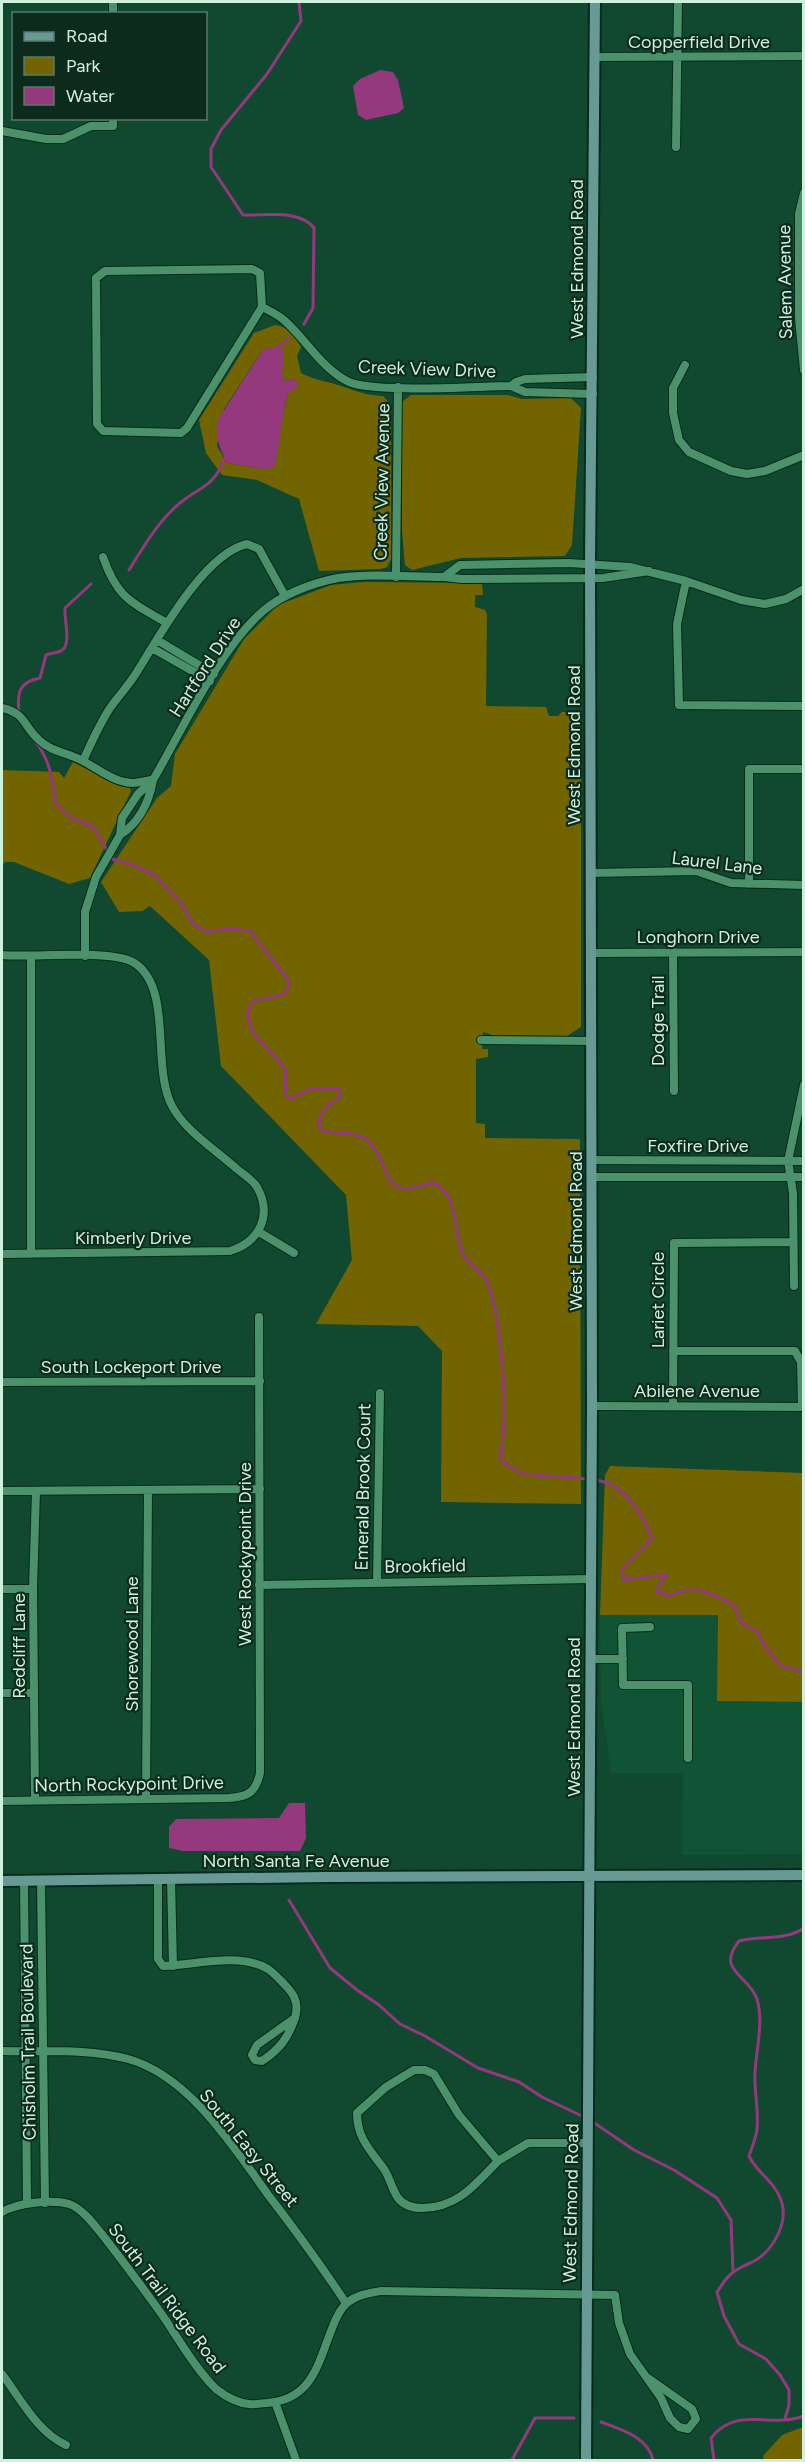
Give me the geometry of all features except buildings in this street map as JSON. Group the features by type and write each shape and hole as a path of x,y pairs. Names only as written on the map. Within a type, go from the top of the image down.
{"main road":[{"name":"West Edmond Road","path":"586,2460 591,1876 590,1579 593,1177 590,564 595,2"},
{"name":"North Santa Fe Avenue","path":"2,1881 158,1878 804,1875"}],"street":[{"path":"676,147 678,2"},
{"name":"Copperfield Drive","path":"595,57 804,56"},
{"path":"2,130 46,139 63,139 91,126 113,122"},
{"name":"Salem Avenue","path":"804,193 799,214 799,318 804,370"},
{"path":"252,269 260,273 262,307 187,428 181,433 103,431 97,424 96,278 105,271 252,269"},
{"name":"Creek View Drive","path":"262,307 284,320 318,359 348,382 365,386 398,387 511,386 525,392 593,394"},
{"path":"685,365 673,388 673,413 678,440 689,452 731,471 747,474 765,471 804,455"},
{"name":"Creek View Drive","path":"511,386 525,379 592,377"},
{"name":"Creek View Avenue","path":"396,577 398,387"},
{"path":"83,761 101,723 183,599 227,554 247,544 259,549 285,596"},
{"path":"103,557 111,579 122,594 167,622"},
{"name":"Hartford Drive","path":"444,577 460,565 590,564 649,571 741,600 765,604 786,599 804,589"},
{"name":"Hartford Drive","path":"85,956 85,912 89,894 120,835 123,818 138,794 153,780 239,636 250,623 285,596 339,578 590,578 631,575 649,571"},
{"path":"686,581 677,624 679,705 804,706"},
{"path":"157,640 212,678"},
{"path":"152,648 212,678"},
{"path":"2,708 14,710 24,719 37,739 48,748 83,761 115,779 132,783 153,780"},
{"path":"749,884 749,770 804,770"},
{"name":"Hartford Drive","path":"120,835 133,826 150,799 153,780"},
{"name":"Laurel Lane","path":"591,873 696,872 731,883 804,885"},
{"name":"Dodge Trail","path":"673,952 674,1091"},
{"name":"Longhorn Drive","path":"592,954 804,952"},
{"path":"2,956 124,958 136,963 152,981 156,1000 161,1066 172,1106 194,1131 256,1186 264,1216 259,1232 294,1253"},
{"path":"31,957 31,1254"},
{"path":"481,1040 592,1041"},
{"path":"794,1286 793,1193 788,1161 804,1085"},
{"name":"Foxfire Drive","path":"593,1160 804,1161"},
{"path":"593,1177 804,1177"},
{"name":"Kimberly Drive","path":"2,1254 230,1251 243,1247 259,1232"},
{"name":"Lariet Circle","path":"673,1406 674,1243 793,1242"},
{"name":"West Rockypoint Drive","path":"255,1790 260,1773 259,1317"},
{"path":"673,1352 795,1352 801,1362 802,1407"},
{"name":"South Lockeport Drive","path":"2,1382 260,1382"},
{"name":"Emerald Brook Court","path":"377,1581 380,1393"},
{"name":"Abilene Avenue","path":"592,1406 802,1407"},
{"name":"Shorewood Lane","path":"146,1798 148,1490"},
{"path":"2,1491 260,1490"},
{"name":"Redcliff Lane","path":"35,1800 33,1589 36,1491"},
{"name":"Brookfield","path":"259,1585 377,1581 590,1579"},
{"path":"2,1589 33,1589"},
{"path":"650,1627 622,1628 623,1685 688,1685 688,1758"},
{"path":"590,1659 623,1659"},
{"path":"2,1693 34,1693"},
{"name":"North Rockypoint Drive","path":"2,1801 243,1797 255,1790"},
{"path":"158,1878 158,1959 163,1966 192,1962 246,1962 259,1965 270,1970 295,1998 297,2010 295,2018 290,2035 283,2044 262,2061 255,2060 252,2055 256,2045 295,2018"},
{"path":"171,1878 173,1966"},
{"name":"Chisholm Trail Boulevard","path":"24,1881 27,2204"},
{"name":"Chisholm Trail Boulevard","path":"41,1881 45,2203"},
{"name":"South Easy Street","path":"2,2051 80,2052 129,2059 163,2075 198,2104 233,2146 346,2303"},
{"path":"498,2161 459,2115 434,2074 424,2070 414,2070 398,2078 357,2113 359,2135 389,2176 398,2198 406,2205 443,2207 475,2186 498,2161 528,2143 588,2143"},
{"name":"South Trail Ridge Road","path":"2,2212 27,2204 69,2205 99,2230 143,2288 196,2365 217,2389 231,2399 249,2404 275,2402 298,2393 309,2383 320,2363 338,2315 346,2303"},
{"path":"346,2303 359,2296 381,2291 615,2295 619,2323 630,2354 648,2378 670,2418 679,2427 688,2429 696,2419 692,2409 648,2378"},
{"path":"2,2374 39,2424 55,2440 66,2445"},
{"path":"275,2402 296,2460"}],"shaded area":[{"path":"600,1615 718,1615 717,1701 803,1702 803,1854 682,1855 683,1773 611,1773 601,1700"}],"green space":[{"path":"275,325 283,327 293,335 301,347 297,356 301,373 360,392 383,396 391,405 391,559 387,567 319,571 299,499 257,480 222,475 206,453 199,420 254,333","holes":["273,347 282,348 283,381 294,379 288,393 281,424 263,469 227,463 217,446 224,409 263,350"]},
{"path":"411,395 508,395 522,399 571,398 581,408 572,545 565,556 461,558 412,570 405,565 402,531 402,402"},
{"path":"363,582 482,583 483,595 475,595 475,607 485,610 487,614 486,706 546,707 549,716 558,716 562,712 579,712 581,716 581,1027 567,1036 492,1035 483,1032 482,1049 488,1049 488,1057 476,1059 476,1123 485,1124 485,1138 580,1139 581,1504 441,1502 442,1351 418,1326 316,1324 352,1260 346,1195 221,1066 209,960 150,906 142,911 119,912 101,882 157,798 171,786 175,754 244,639 278,605 331,585"},
{"path":"73,762 118,785 130,788 131,791 90,878 69,884 14,862 5,862 2,866 2,770 59,772 64,778"},
{"path":"610,1466 803,1473 803,1702 717,1701 718,1615 600,1615 605,1475"},
{"path":"803,2427 803,2460 764,2460 763,2456 782,2435"}],"water":[{"path":"380,70 393,72 398,80 404,108 398,113 366,120 358,115 353,86 360,79"},
{"path":"273,347 282,348 283,381 294,379 298,382 296,389 288,393 274,468 263,469 227,463 217,436 219,418 263,350"},
{"path":"289,1803 305,1803 306,1838 300,1851 183,1851 169,1848 169,1827 176,1819 279,1818"}],"waterway":[{"path":"299,2 301,21 267,74 221,130 211,149 211,167 243,215 291,216 308,222 314,228 313,308 304,324"},
{"path":"277,348 289,339"},
{"path":"129,570 165,518 180,503 211,481 225,458"},
{"path":"19,712 18,699 21,689 28,682 40,678 46,655 61,651 66,644 65,608 91,584"},
{"path":"35,741 47,763 56,804 71,818 88,824 96,831 112,859 153,874 182,904 193,924 207,932 229,929 250,931 287,978 289,984 285,994 254,1001 247,1013 253,1033 285,1068 286,1096 291,1099 310,1089 339,1089 341,1095 322,1113 320,1129 364,1138 377,1152 388,1177 398,1188 409,1189 433,1183 442,1189 452,1205 460,1247 464,1256 488,1283 496,1313 503,1370 504,1420 501,1461 523,1474 588,1479"},
{"path":"595,1480 615,1487 631,1501 652,1539 622,1569 624,1580 666,1575 656,1591 669,1596 687,1590 702,1591 734,1605 742,1623 759,1633 764,1645 781,1666 804,1672"},
{"path":"289,1900 330,1968 400,2024 425,2036 478,2068 519,2082 542,2097 584,2117"},
{"path":"785,2419 789,2405 789,2390 766,2359 739,2344 724,2316 717,2292 731,2274 756,2260 769,2249 778,2234 783,2217 783,2208 778,2194 749,2156 757,2129 755,2080 760,2027 759,2008 753,1991 736,1972 731,1959 739,1941 789,1935 804,1928"},
{"path":"590,2120 634,2150 674,2170 717,2198 731,2220 733,2272"},
{"path":"714,2460 711,2438 721,2428 732,2422 754,2419 779,2420 804,2416"},
{"path":"512,2460 535,2418 574,2418"},
{"path":"601,2422 639,2440 650,2452 653,2460"}]}
